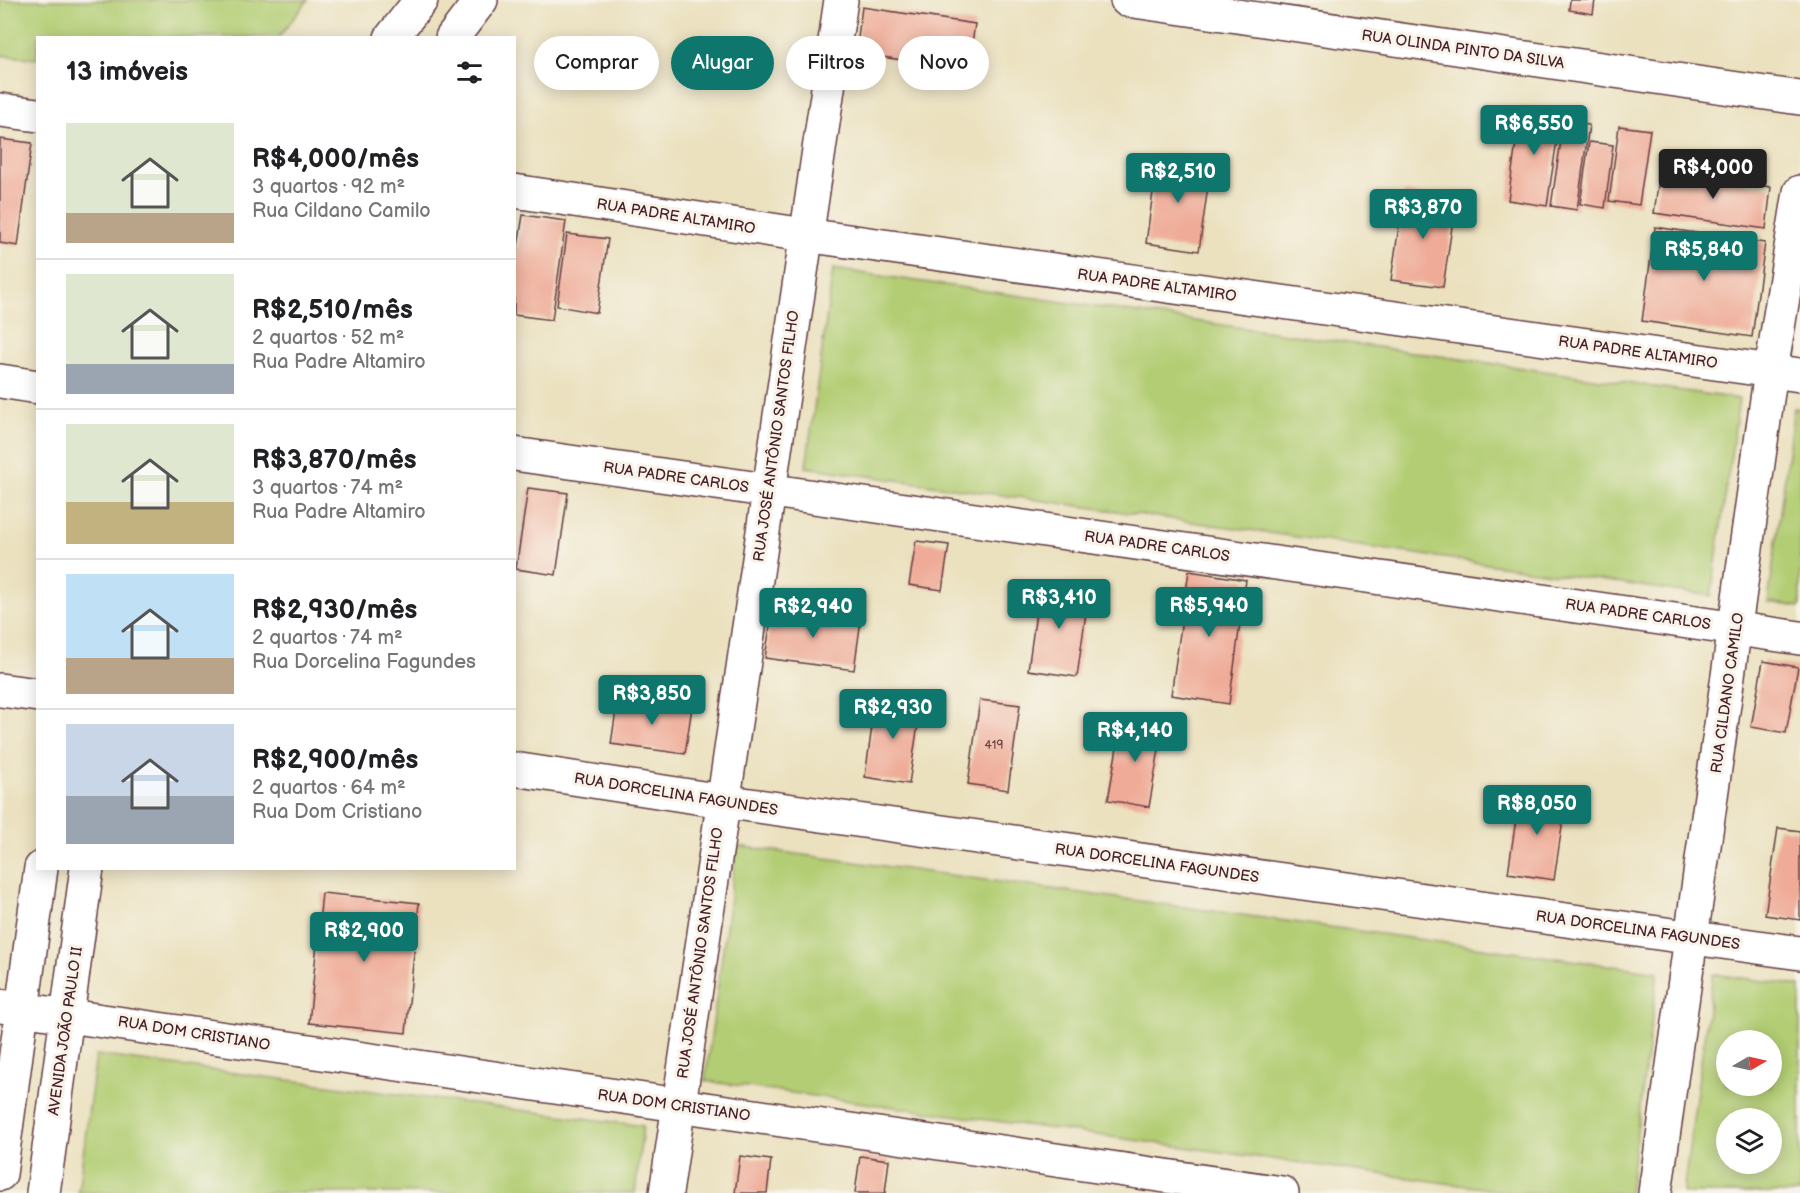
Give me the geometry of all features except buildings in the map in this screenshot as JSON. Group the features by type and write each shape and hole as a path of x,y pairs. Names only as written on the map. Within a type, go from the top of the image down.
{"street":[{"path":"394,36 421,0"},
{"path":"454,36 482,0"},
{"name":"RUA JOSÉ ANTÔNIO SANTOS FILHO","path":"666,1193 841,0"},
{"name":"RUA OLINDA PINTO DA SILVA","path":"1127,0 1800,98"},
{"path":"0,110 36,115"},
{"name":"RUA PADRE ALTAMIRO","path":"516,191 805,235 1786,373"},
{"name":"RUA CILDANO CAMILO","path":"1654,1193 1736,628 1786,373 1800,192"},
{"path":"0,381 36,387"},
{"name":"RUA PADRE CARLOS","path":"516,454 1800,638"},
{"path":"0,690 36,695"},
{"name":"RUA DORCELINA FAGUNDES","path":"516,769 722,801 1800,953"},
{"path":"0,1174 11,1007 41,870"},
{"name":"AVENIDA JOÃO PAULO II","path":"43,1193 87,870"},
{"name":"RUA DOM CRISTIANO","path":"11,1007 1282,1193"}],"green space":[{"path":"0,0 308,0 280,36 36,36 36,59 0,55"},
{"path":"833,269 1739,399 1711,596 806,467"},
{"path":"1794,408 1800,409 1800,607 1768,602"},
{"path":"737,846 1658,972 1629,1193 1518,1193 705,1081"},
{"path":"1713,974 1800,986 1800,1193 1683,1193"},
{"path":"96,1055 643,1126 635,1193 78,1193"}]}
